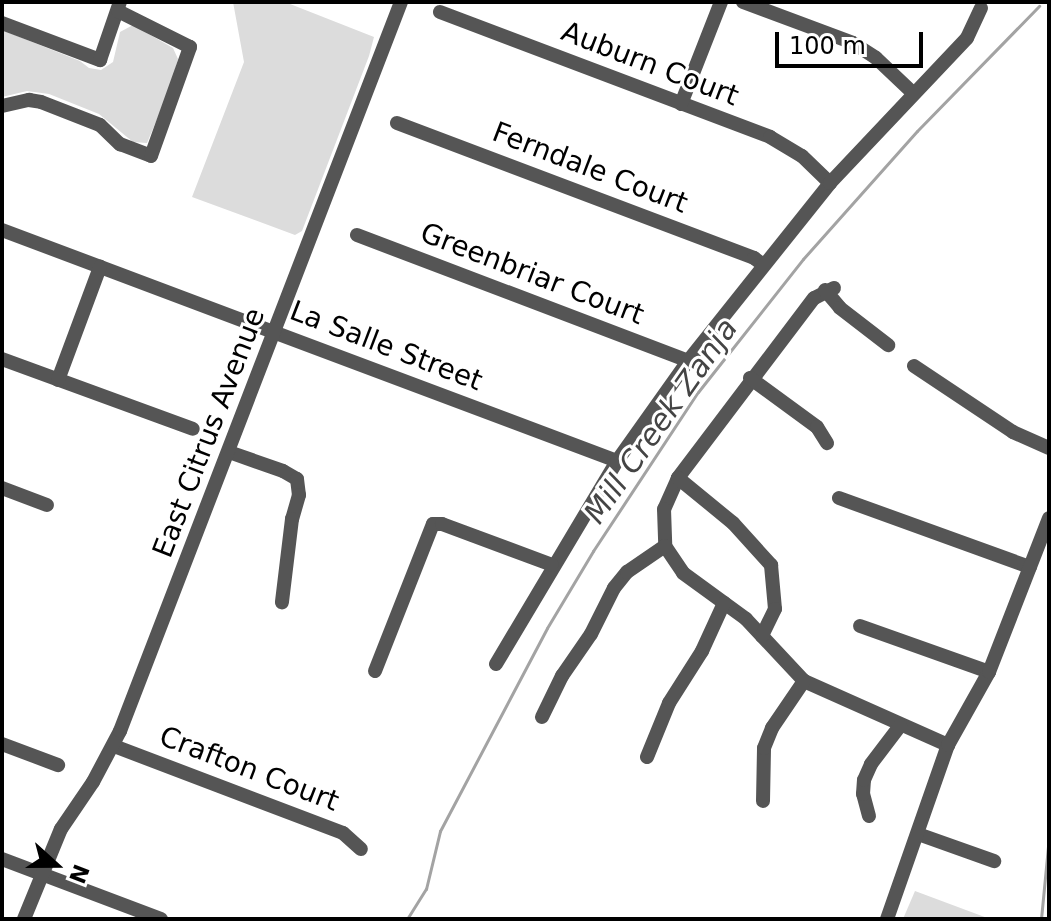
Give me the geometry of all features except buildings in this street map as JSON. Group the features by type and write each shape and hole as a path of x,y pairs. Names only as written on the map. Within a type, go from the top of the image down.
{"street":[{"name":"East Citrus Avenue","path":"24,919 61,829 114,746 401,2"},
{"path":"681,104 721,2"},
{"path":"743,2 853,43 876,58 914,94"},
{"path":"2,23 100,60 119,6 190,47 151,156 120,144 100,125 41,102 29,100 2,106"},
{"path":"496,664 552,565 617,461 688,361 762,264 830,183 967,38 981,8"},
{"name":"Auburn Court","path":"440,12 780,142 802,156 830,183"},
{"name":"Ferndale Court","path":"397,123 754,258 762,264"},
{"name":"La Salle Street","path":"2,230 617,461"},
{"name":"Greenbriar Court","path":"357,235 688,361"},
{"path":"58,380 100,267"},
{"path":"888,345 840,308 830,289 814,298 750,378 678,478 664,509 665,546 683,573 762,636 782,662 804,681 948,745"},
{"path":"2,359 193,429"},
{"path":"914,366 1013,432 1049,448"},
{"path":"750,378 817,427 827,443"},
{"path":"229,452 297,479 299,495 290,533 282,602"},
{"path":"678,478 733,523 771,565 775,609 762,636"},
{"path":"2,488 47,505"},
{"path":"839,498 1030,567"},
{"path":"887,919 948,745 989,672 1049,518"},
{"path":"375,671 433,524 442,524 552,565"},
{"path":"542,717 562,676 591,634 614,588 627,572 665,546"},
{"path":"647,757 669,703 702,651 724,603"},
{"path":"860,626 989,672"},
{"path":"763,801 764,748 772,728 804,681"},
{"path":"869,816 863,794 864,780 871,764 900,726"},
{"path":"2,744 58,765"},
{"name":"Crafton Court","path":"114,746 343,833 361,849"},
{"path":"918,834 994,861"},
{"path":"2,859 161,919"}],"shaded area":[{"path":"233,2 285,2 374,37 302,231 295,235 192,197 244,62"},
{"path":"133,25 173,48 178,59 170,88 147,143 133,142 99,114 49,94 27,91 2,97 2,30 80,61 89,68 101,70 113,62 120,32"},
{"path":"915,891 990,919 903,919"}],"waterway":[{"name":"Mill Creek Zanja","path":"407,919 426,889 440,831 547,628 593,551 698,392 803,259 917,131 1039,6"},
{"path":"1041,919 1049,836"}]}
